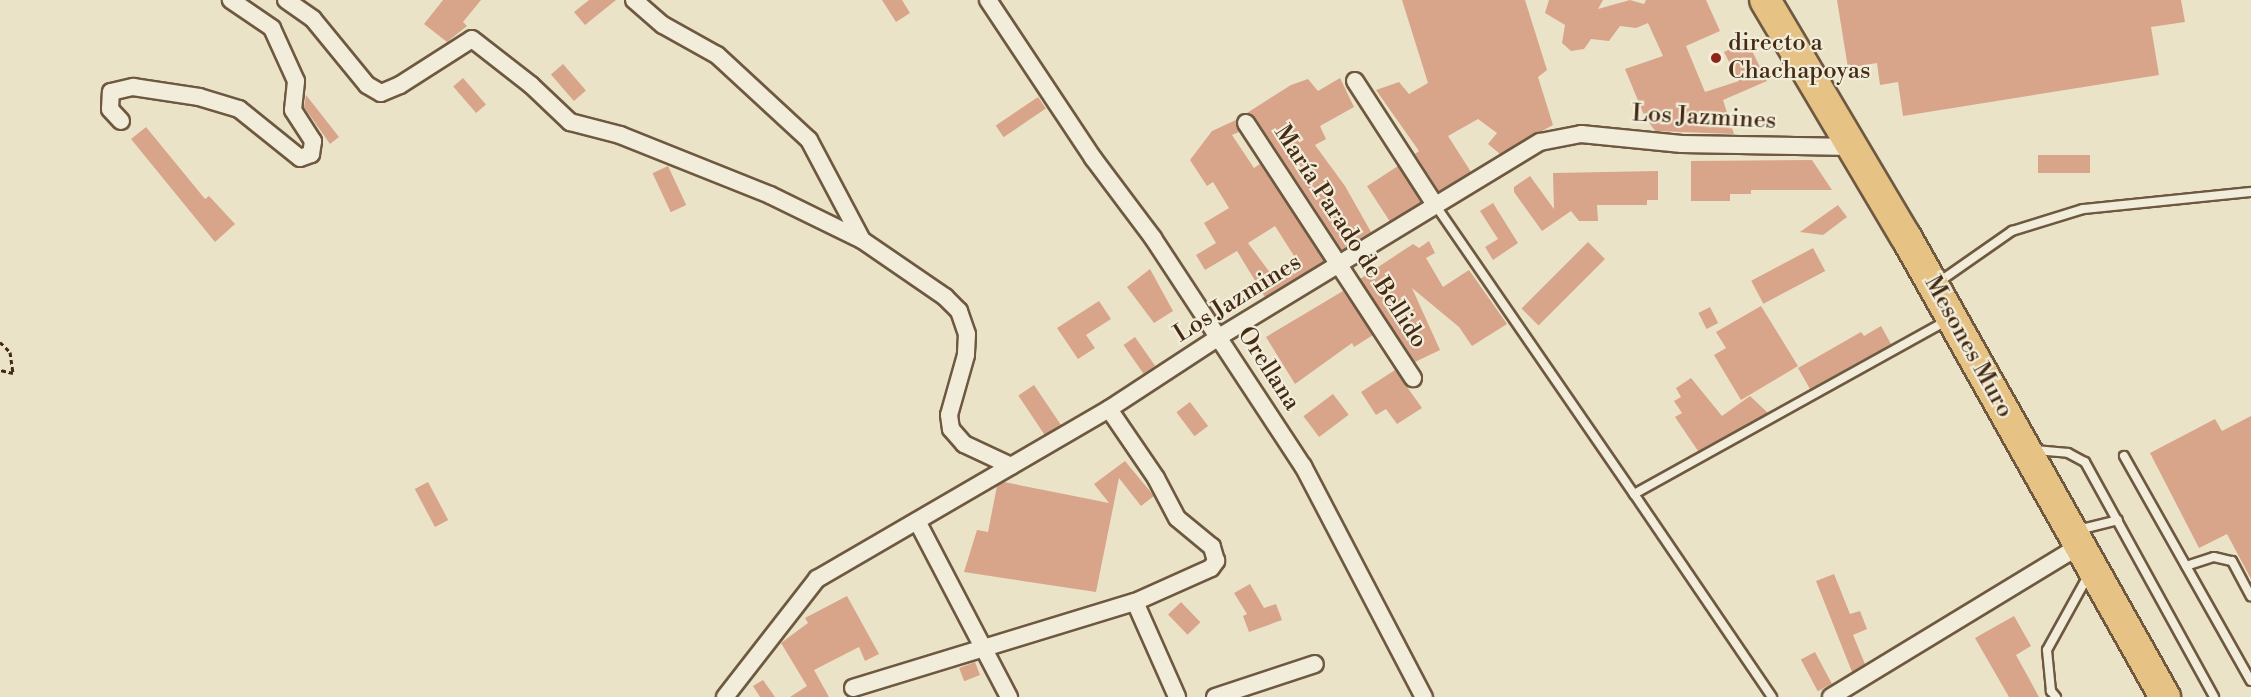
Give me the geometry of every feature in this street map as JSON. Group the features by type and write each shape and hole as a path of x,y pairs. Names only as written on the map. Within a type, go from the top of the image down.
{"highway":[{"name":"Mesones Muro","path":"1766,0 1934,286 2165,697"}],"street":[{"path":"121,121 110,109 111,92 133,87 199,97 239,109 300,158 311,154 313,141 293,110 296,81 272,28 231,0"},
{"path":"286,0 313,19 367,84 381,93 400,85 472,39 531,84 570,122 620,135 741,183 862,240 945,297 959,311 967,334 966,355 949,415 951,429 964,444 1011,466"},
{"path":"634,0 663,25 717,55 808,140 862,240"},
{"name":"Orellana","path":"988,0 1093,158 1154,238 1303,466 1424,697"},
{"path":"1355,81 1436,206"},
{"name":"María Parado de Bellido","path":"1246,123 1341,264 1413,378"},
{"name":"Los Jazmines","path":"725,697 817,579 1109,410 1219,337 1540,142 1560,136 1682,144 1853,147"},
{"path":"853,688 983,645 1135,602 1201,574 1216,561 1212,547 1177,518 1156,478 1109,410"},
{"path":"917,521 1008,697"},
{"path":"1831,697 2080,549"},
{"path":"1135,602 1177,697"},
{"path":"1215,697 1315,664"}],"lane":[{"path":"1934,286 2012,231 2083,209 2251,192"},
{"path":"1436,206 1772,697"},
{"path":"1634,494 1952,318"},
{"path":"2025,449 2067,453 2085,462 2214,697"},
{"path":"2124,456 2251,681"},
{"path":"2056,697 2051,690 2047,650 2080,549 2118,520"},
{"path":"2186,566 2214,557 2232,561 2251,596"}],"path":[{"path":"0,342 10,352 13,373 0,370"}],"building":[{"path":"443,0 481,0 463,22 467,26 447,42 424,24"},
{"path":"589,0 616,0 585,25 574,12"},
{"path":"882,0 902,0 910,13 896,22"},
{"path":"1402,0 1525,0 1547,70 1538,77 1553,125 1500,154 1488,144 1497,133 1478,119 1448,136 1471,172 1439,191 1415,154 1419,151 1376,90 1399,82 1409,94 1428,83"},
{"path":"1549,0 1603,0 1598,9 1630,0 1644,4 1646,0 1706,0 1720,31 1686,46 1705,92 1739,81 1724,52 1747,41 1767,81 1723,100 1734,134 1655,131 1644,115 1625,69 1663,56 1648,23 1636,28 1620,26 1609,41 1591,39 1584,49 1571,51 1562,43 1565,25 1545,13"},
{"path":"1837,0 2181,0 2185,22 2151,27 2159,75 1903,116 1898,82 1880,85 1877,63 1848,68"},
{"path":"563,64 586,90 574,101 551,74"},
{"path":"463,78 486,104 476,113 453,87"},
{"path":"1340,78 1354,107 1320,126 1326,139 1315,145 1345,186 1371,232 1342,250 1255,117 1247,113 1291,85 1308,79 1318,91"},
{"path":"306,95 339,137 330,144 304,107"},
{"path":"1038,97 1046,109 1004,137 996,126"},
{"path":"1236,120 1239,132 1232,135 1254,168 1260,164 1324,261 1265,297 1237,251 1205,270 1196,255 1216,243 1204,223 1229,208 1213,182 1207,186 1190,160 1212,131","holes":["1275,226 1296,259 1271,274 1248,243"]},
{"path":"146,127 205,199 209,196 235,224 215,242 131,139"},
{"path":"2038,155 2090,155 2090,173 2038,173"},
{"path":"1812,160 1832,190 1751,190 1751,194 1730,194 1730,201 1691,201 1691,161"},
{"path":"668,166 686,205 671,212 653,173"},
{"path":"1398,166 1421,202 1390,222 1367,186"},
{"path":"1658,171 1658,200 1647,200 1647,205 1597,205 1598,221 1579,221 1571,211 1542,231 1514,192 1514,187 1530,176 1554,209 1553,173"},
{"path":"1493,203 1518,243 1493,260 1485,247 1498,239 1480,211"},
{"path":"1838,205 1847,217 1823,235 1800,232"},
{"path":"1429,241 1435,253 1426,258 1443,287 1469,270 1507,324 1472,346 1459,327 1412,288 1440,350 1415,362 1360,279 1413,244 1419,248"},
{"path":"1588,242 1605,259 1539,325 1522,308"},
{"path":"1813,248 1825,271 1763,304 1751,281"},
{"path":"1150,269 1173,311 1154,323 1127,287"},
{"path":"1343,291 1373,335 1354,347 1352,343 1295,384 1266,337"},
{"path":"1099,301 1111,319 1086,335 1095,348 1078,359 1057,328"},
{"path":"1761,306 1798,366 1741,400 1714,355 1726,348 1716,332"},
{"path":"1710,307 1718,323 1707,329 1698,313"},
{"path":"1881,326 1891,344 1810,389 1798,368 1861,332 1864,336"},
{"path":"1135,337 1155,366 1144,374 1124,345"},
{"path":"1395,370 1422,408 1397,424 1386,409 1376,415 1361,392"},
{"path":"1691,378 1722,416 1750,396 1768,413 1698,451 1675,417 1682,413 1674,401 1681,397 1676,388"},
{"path":"1034,385 1061,425 1045,435 1018,396"},
{"path":"1333,394 1349,415 1319,437 1303,416"},
{"path":"1190,402 1208,426 1194,436 1176,412"},
{"path":"2251,416 2251,579 2227,534 2199,548 2150,453 2215,419 2222,431"},
{"path":"1125,461 1154,496 1141,506 1119,478 1096,592 964,572 977,530 988,532 997,486 1004,482 1109,503 1094,484"},
{"path":"428,482 448,520 435,527 415,489"},
{"path":"1834,574 1850,614 1860,611 1867,629 1853,635 1865,664 1852,672 1816,581"},
{"path":"1250,584 1264,608 1276,604 1282,620 1249,632 1243,616 1247,614 1234,593"},
{"path":"847,596 879,654 865,661 859,647 814,670 829,697 790,697 807,686 781,643 808,623 805,618"},
{"path":"1181,602 1200,622 1188,635 1168,615"},
{"path":"2014,616 2031,646 2016,655 2039,697 2009,697 1975,638"},
{"path":"1815,652 1832,684 1818,691 1801,660"},
{"path":"975,662 980,675 964,681 959,668"},
{"path":"763,680 775,697 760,697 753,686"}],"place":[{"name":"directo a Chachapoyas","path":"1716,58"}]}
